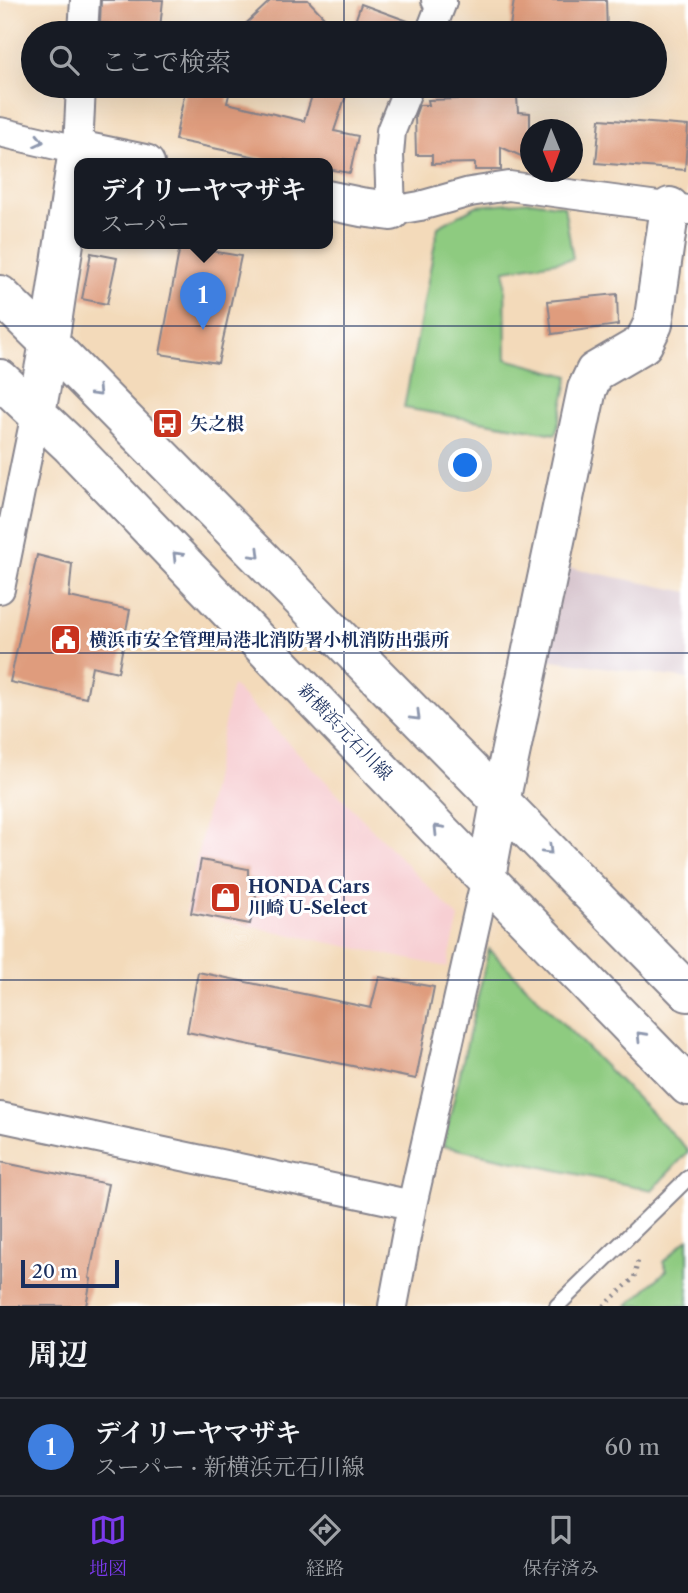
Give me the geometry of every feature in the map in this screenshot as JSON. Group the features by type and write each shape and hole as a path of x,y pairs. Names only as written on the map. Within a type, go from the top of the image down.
{"street":[{"path":"84,21 85,0"},
{"path":"435,21 442,2 436,0"},
{"path":"77,158 80,98"},
{"path":"391,211 391,131 404,98"},
{"path":"0,132 116,158"},
{"path":"0,589 49,343 74,177"},
{"path":"333,202 391,211 421,206 470,192 509,186 679,208 653,324 643,344 596,372 587,389 485,877 412,1205 393,1306"},
{"path":"0,295 688,992"},
{"name":"新横浜元石川線","path":"0,379 71,446 688,1086"},
{"path":"0,1117 412,1205"}],"lane":[{"path":"557,1306 688,1178"}],"path":[{"path":"604,1306 634,1278 637,1263 645,1254"}],"shaded area":[{"path":"566,567 688,592 688,679 546,659"},
{"path":"232,685 459,918 447,967 186,913"}],"green space":[{"path":"531,201 564,206 573,259 505,270 506,359 569,376 556,434 404,408 438,227 476,206"},
{"path":"489,949 688,1150 652,1190 443,1146"},
{"path":"688,1238 688,1306 627,1306 667,1270 663,1262"}],"building":[{"path":"101,0 163,0 161,21 100,21"},
{"path":"271,0 308,0 328,21 249,21"},
{"path":"514,0 606,0 607,21 511,21"},
{"path":"361,4 408,21 355,21"},
{"path":"184,98 228,98 227,103 304,121 311,98 345,98 334,131 358,136 350,173 333,170 333,158 261,158 175,140"},
{"path":"517,98 518,112 530,113 530,119 520,119 520,156 501,147 501,170 475,170 475,163 432,164 432,155 416,155 415,116 419,105 429,105 428,100"},
{"path":"600,119 688,126 685,170 596,163"},
{"path":"179,249 198,249 241,256 218,363 160,354"},
{"path":"91,253 117,258 107,304 82,299"},
{"path":"617,294 618,325 552,334 548,301"},
{"path":"37,555 72,564 69,597 130,610 118,672 92,666 86,698 10,682"},
{"name":"HONDA Cars 川崎 U-Select","path":"201,860 248,869 248,878 259,880 250,924 191,913"},
{"path":"198,972 371,1008 379,977 434,987 416,1079 187,1032"},
{"path":"0,1162 108,1184 86,1306 0,1306"}],"place":[{"name":"デイリーヤマザキ","path":"203,330"},
{"name":"矢之根","path":"167,424"},
{"name":"横浜市安全管理局港北消防署小机消防出張所","path":"66,640"},
{"name":"HONDA Cars 川崎 U-Select","path":"225,897"}]}
